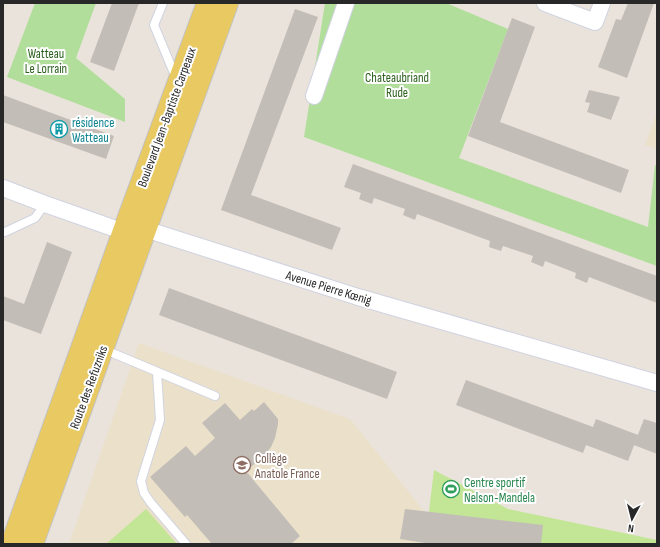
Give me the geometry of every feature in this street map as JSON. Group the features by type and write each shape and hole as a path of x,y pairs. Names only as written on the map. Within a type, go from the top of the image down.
{"main road":[{"name":"Boulevard Jean-Baptiste Carpeaux","path":"134,230 179,84 208,3"},
{"name":"Boulevard Jean-Baptiste Carpeaux","path":"134,230 227,3"},
{"name":"Route des Refuzniks","path":"32,544 102,349 134,230"},
{"name":"Route des Refuzniks","path":"12,544 134,230"}],"street":[{"path":"314,96 346,3"},
{"path":"545,3 595,22 602,3"},
{"name":"Avenue Pierre Kœnig","path":"3,188 45,204 358,297 657,383"}],"lane":[{"path":"163,3 154,25 179,84"},
{"path":"3,232 35,218 45,204"},
{"path":"102,349 215,396"},
{"path":"157,372 160,420 140,481 144,493 151,503 186,544"}],"shaded area":[{"path":"657,113 657,149 645,145"},
{"name":"Collège Anatole France","path":"139,343 350,419 425,512 421,544 69,544"}],"green space":[{"name":"Watteau Le Lorrain","path":"35,3 96,3 76,58 125,99 125,122 7,77"},
{"name":"Chateaubriand Rude","path":"325,3 446,3 508,29 459,158 648,227 655,165 657,166 657,266 304,137"},
{"name":"Centre sportif Nelson-Mandela","path":"434,470 508,509 657,540 657,544 425,544"},
{"path":"146,509 177,544 106,544"}],"building":[{"path":"112,3 139,3 114,71 90,62"},
{"path":"628,3 654,3 627,78 598,67 616,19 621,20"},
{"path":"295,9 318,17 251,195 341,228 332,250 221,210"},
{"path":"512,18 535,27 500,122 629,170 621,193 468,136"},
{"path":"589,90 620,97 611,120 587,112 590,103 585,102"},
{"name":"résidence Watteau","path":"3,95 114,136 106,159 3,122"},
{"path":"353,164 657,276 657,303 589,277 587,283 575,278 576,273 545,261 543,267 531,262 533,256 503,246 501,251 489,247 490,241 417,214 415,220 403,215 405,209 374,198 372,204 359,199 361,193 344,187"},
{"path":"47,242 72,252 41,334 3,320 3,296 24,304"},
{"path":"169,288 397,372 387,399 159,315"},
{"path":"466,380 593,427 596,419 638,435 628,461 586,445 583,453 456,405"},
{"path":"264,402 278,419 275,438 271,447 264,456 246,471 300,536 291,544 212,544 187,515 185,517 150,477 186,446 195,456 215,438 202,423 225,403 240,420 252,409 254,411"},
{"path":"644,419 657,423 657,454 634,445"},
{"path":"405,509 543,525 541,544 431,544 400,539"}],"place":[{"name":"résidence Watteau","path":"59,129"},
{"name":"Collège Anatole France","path":"242,465"},
{"name":"Centre sportif Nelson-Mandela","path":"451,489"}]}
